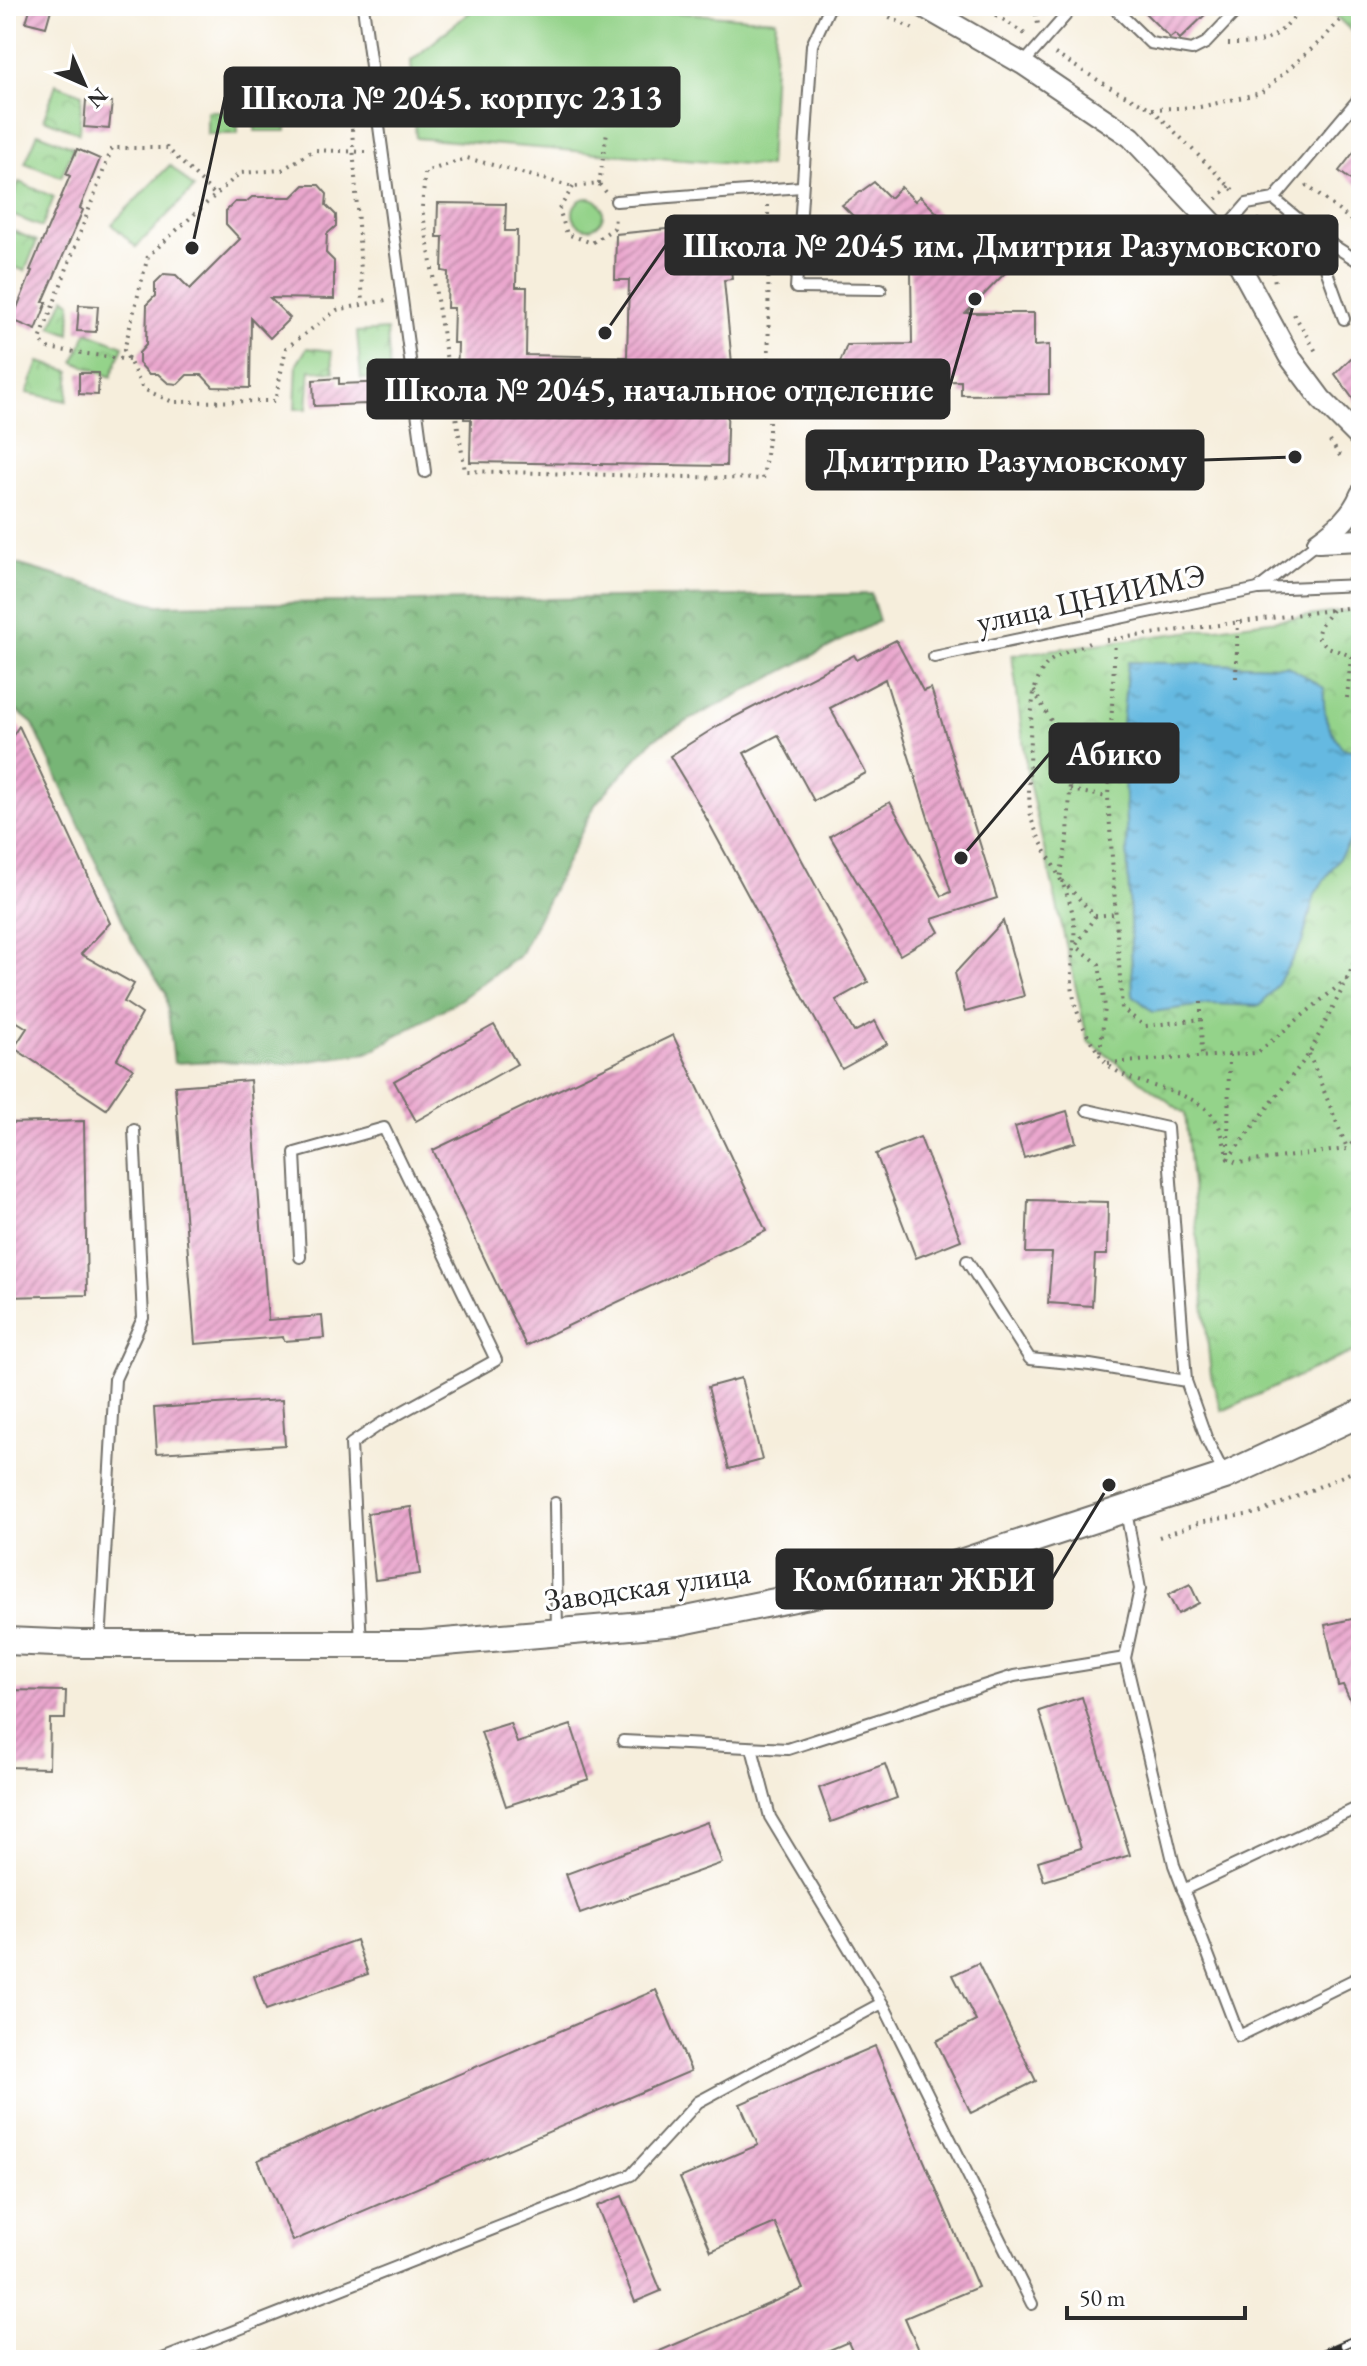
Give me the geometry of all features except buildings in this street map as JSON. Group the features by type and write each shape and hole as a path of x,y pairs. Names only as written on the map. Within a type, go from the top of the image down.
{"street":[{"path":"922,6 1023,64 1131,137 1222,233 1289,356 1321,399 1356,434 1352,456"},
{"path":"1318,542 1340,525 1356,506 1361,494"},
{"path":"1318,542 1361,540"},
{"name":"Заводская улица","path":"6,1641 422,1644 677,1622 951,1566 1225,1476 1361,1413"}],"lane":[{"path":"363,6 425,472"},
{"path":"830,6 812,45 796,288 881,289"},
{"path":"1023,64 1074,6"},
{"path":"1112,6 1150,43 1192,50 1206,43 1241,6"},
{"path":"1222,233 1247,204 1274,199 1361,96"},
{"path":"616,201 801,187"},
{"path":"1274,199 1320,237 1361,263"},
{"path":"1320,237 1327,272 1344,319"},
{"name":"улица ЦНИИМЭ","path":"1258,589 1318,542"},
{"name":"улица ЦНИИМЭ","path":"934,657 1258,589 1361,585"},
{"path":"1087,1110 1167,1128 1186,1381 1207,1440 1225,1476"},
{"path":"300,1257 295,1153 384,1128 496,1360 382,1423 351,1444 361,1644"},
{"path":"100,1644 115,1379 143,1318 134,1130"},
{"path":"967,1261 1030,1359 1090,1365 1186,1381"},
{"path":"555,1503 557,1634"},
{"path":"1126,1509 1140,1589 1125,1658 1174,1865 1239,2036 1361,1976"},
{"path":"623,1741 788,1749 1014,1676 1125,1658"},
{"path":"752,1748 770,1817 882,2003 1032,2304"},
{"path":"1183,1890 1361,1806"},
{"path":"160,2360 631,2175 698,2102 882,2003"}],"path":[{"path":"868,6 917,31"},
{"path":"1206,43 1251,44 1275,38 1304,6"},
{"path":"1152,109 1200,107 1261,93 1323,39 1353,6"},
{"path":"351,113 363,303"},
{"path":"599,184 607,132"},
{"path":"129,360 47,348 40,340 112,148 167,148 215,195"},
{"path":"382,153 314,150 282,170 240,173 148,256 124,350 143,389 173,402 275,401 286,348 337,310 363,303 401,301"},
{"path":"599,184 573,187 467,158 425,172 422,208 465,471 763,479 769,431 768,188"},
{"path":"573,187 559,209 567,234 592,243 614,228 616,201 599,184"},
{"path":"1306,185 1361,228"},
{"path":"1325,434 1352,456"},
{"path":"1228,1159 1218,1123 1205,1109 1170,1090 1130,1078 1105,1063 1079,1020 1072,982 1076,946 1073,913 1031,818 1034,691 1046,666 1064,653 1089,643 1361,606"},
{"path":"1333,609 1320,626 1317,637 1328,647 1361,660"},
{"path":"1236,678 1238,621"},
{"path":"1115,639 1108,797 1122,1009 1145,1026 1201,1019"},
{"path":"1347,698 1351,657"},
{"path":"1034,691 1066,747 1070,790 1068,836 1060,878"},
{"path":"1070,790 1108,797"},
{"path":"1060,878 1095,916"},
{"path":"1095,916 1116,914"},
{"path":"1076,946 1095,916"},
{"path":"1228,1159 1309,1054 1348,978 1361,945"},
{"path":"1076,946 1099,964 1105,1007 1100,1055"},
{"path":"1105,1063 1257,1053 1348,978 1361,971"},
{"path":"1201,1002 1202,1056"},
{"path":"1228,1159 1229,1053"},
{"path":"1309,1054 1347,1149"},
{"path":"1228,1159 1238,1163 1347,1149 1361,1134"},
{"path":"1159,1537 1204,1521 1259,1513 1361,1468"}],"green space":[{"path":"477,6 587,6 776,20 769,167 416,138 411,61"},
{"path":"1325,6 1361,6 1361,40"},
{"path":"56,84 82,94 79,133 44,119"},
{"path":"255,108 286,108 286,131 255,131"},
{"path":"207,111 237,111 238,134 207,134"},
{"path":"38,133 74,147 61,177 25,163"},
{"path":"170,165 194,188 136,247 112,224"},
{"path":"19,182 54,197 42,227 6,213"},
{"path":"588,198 594,199 602,207 602,219 594,227 588,228 582,227 574,219 573,213 574,207 582,199"},
{"path":"6,228 37,241 25,271 6,264"},
{"path":"65,297 71,302 70,334 51,327"},
{"path":"387,330 390,377 361,379 357,332"},
{"path":"87,332 123,346 111,377 74,362"},
{"path":"307,348 331,351 334,372 310,370 307,409 295,409 297,364"},
{"path":"39,362 70,371 67,401 27,393"},
{"path":"6,561 158,605 871,594 879,621 655,738 596,803 520,955 461,999 367,1053 287,1064 174,1063 166,993 132,941 33,724 6,702"},
{"path":"1361,609 1361,1348 1222,1411 1211,1376 1185,1114 1088,1041 1028,778 1012,655"}],"water":[{"path":"1128,662 1288,666 1324,688 1325,713 1332,733 1342,748 1361,752 1361,825 1315,894 1302,943 1277,985 1260,1006 1210,1004 1153,1012 1133,995 1122,724"}],"railway":[{"path":"1308,2360 1361,2337"},
{"path":"1357,2360 1361,2358"}],"place":[{"name":"Школа № 2045. корпус 2313","path":"192,248"},
{"name":"Школа № 2045, начальное отделение","path":"975,299"},
{"name":"Школа № 2045 им. Дмитрия Разумовского","path":"605,333"},
{"name":"Дмитрию Разумовскому","path":"1295,457"},
{"name":"Абико","path":"961,858"},
{"name":"Комбинат ЖБИ","path":"1109,1485"}]}
